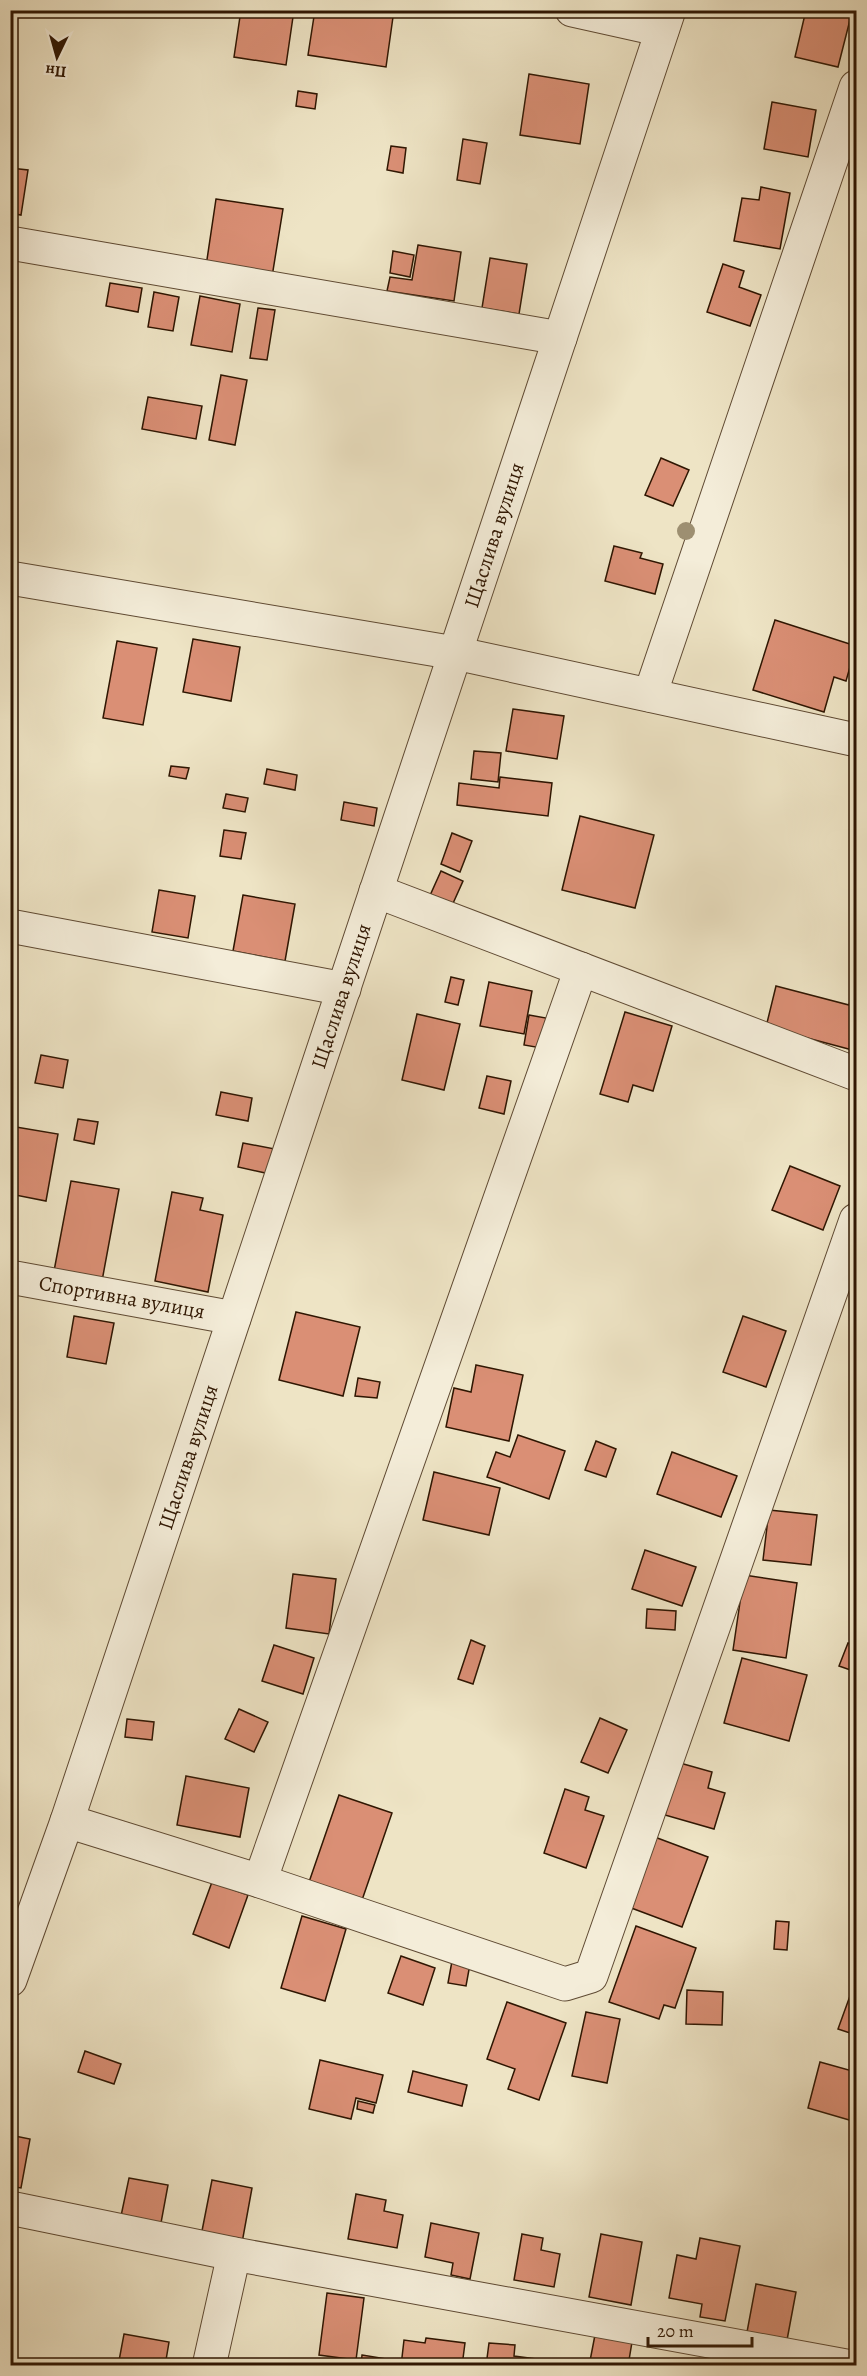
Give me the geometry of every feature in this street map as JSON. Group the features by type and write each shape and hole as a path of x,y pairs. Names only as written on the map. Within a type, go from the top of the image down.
{"street":[{"path":"572,10 665,20"},
{"name":"Щаслива вулиця","path":"10,1980 67,1821 665,20"},
{"path":"650,695 856,87"},
{"path":"10,243 560,338"},
{"path":"10,578 455,653 856,740"},
{"path":"376,891 856,1074"},
{"path":"10,926 344,989"},
{"path":"260,1881 581,969"},
{"path":"67,1821 260,1881 565,1984 591,1976 856,1220"},
{"name":"Спортивна вулиця","path":"10,1277 234,1318"},
{"path":"10,2208 234,2254 846,2366"},
{"path":"209,2366 234,2254"}],"building":[{"path":"241,10 294,10 286,65 234,57"},
{"path":"315,10 348,10 393,17 386,67 308,55"},
{"path":"806,10 852,12 838,67 795,57"},
{"path":"529,74 589,84 580,144 520,135"},
{"path":"298,91 317,94 315,109 296,106"},
{"path":"772,102 816,110 808,157 764,149"},
{"path":"463,139 487,143 480,184 457,180"},
{"path":"391,146 406,148 403,173 387,170"},
{"path":"856,156 856,173 851,171"},
{"path":"10,168 28,170 21,215 10,213"},
{"path":"761,187 790,193 780,249 734,241 742,198 759,200"},
{"path":"216,199 283,209 271,283 205,273"},
{"path":"418,245 461,252 454,301 387,291 390,277 412,280"},
{"path":"393,251 414,255 410,277 390,273"},
{"path":"490,258 527,264 519,314 482,308"},
{"path":"10,260 15,260 11,291 10,291"},
{"path":"723,264 744,271 739,287 761,295 750,326 707,312"},
{"path":"110,283 142,288 138,312 106,306"},
{"path":"154,292 179,297 173,331 148,327"},
{"path":"200,296 240,304 232,352 191,345"},
{"path":"258,308 275,310 267,360 250,358"},
{"path":"221,375 247,380 235,445 209,440"},
{"path":"148,397 202,406 196,439 142,429"},
{"path":"661,458 689,470 673,506 645,495"},
{"path":"614,546 642,553 640,558 663,564 655,594 605,581"},
{"path":"775,620 856,646 846,681 834,677 824,712 753,690"},
{"path":"193,639 240,647 231,701 183,692"},
{"path":"117,641 157,648 143,725 103,718"},
{"path":"513,709 564,716 557,759 506,751"},
{"path":"474,751 501,753 498,782 471,779"},
{"path":"171,766 189,768 186,779 169,776"},
{"path":"267,769 297,775 295,790 264,784"},
{"path":"500,777 552,783 548,816 457,805 459,783 499,788"},
{"path":"226,794 248,798 245,812 223,808"},
{"path":"344,802 377,808 374,826 341,820"},
{"path":"580,816 654,835 635,908 562,890"},
{"path":"224,830 246,833 241,859 220,856"},
{"path":"452,833 472,841 460,872 441,864"},
{"path":"441,871 463,881 450,910 428,900"},
{"path":"159,890 195,896 188,938 152,932"},
{"path":"243,895 295,904 285,961 233,951"},
{"path":"451,977 464,980 458,1005 445,1002"},
{"path":"489,982 532,991 524,1034 480,1026"},
{"path":"776,986 849,1005 854,987 856,987 856,1051 766,1027"},
{"path":"625,1012 672,1026 653,1091 633,1085 628,1102 600,1094"},
{"path":"417,1014 460,1024 444,1090 402,1080"},
{"path":"529,1015 546,1018 541,1048 524,1045"},
{"path":"41,1055 68,1060 63,1088 35,1083"},
{"path":"487,1076 511,1081 504,1114 479,1108"},
{"path":"221,1092 252,1098 248,1121 216,1115"},
{"path":"78,1119 98,1122 94,1144 74,1140"},
{"path":"10,1126 58,1134 46,1201 10,1194"},
{"path":"243,1143 275,1149 270,1174 238,1167"},
{"path":"790,1166 840,1186 823,1230 772,1210"},
{"path":"71,1181 119,1189 102,1281 54,1271"},
{"path":"172,1192 203,1198 200,1210 223,1215 208,1292 155,1281"},
{"path":"296,1312 360,1327 343,1396 279,1380"},
{"path":"74,1316 114,1323 106,1364 67,1357"},
{"path":"743,1316 786,1331 766,1387 723,1372"},
{"path":"476,1365 523,1375 509,1441 446,1427 454,1388 471,1392"},
{"path":"358,1378 380,1382 377,1398 355,1396"},
{"path":"518,1435 565,1451 549,1499 487,1477 496,1452 510,1457"},
{"path":"596,1441 616,1449 606,1477 585,1470"},
{"path":"672,1452 737,1476 721,1517 657,1494"},
{"path":"434,1472 500,1488 489,1535 423,1520"},
{"path":"769,1510 817,1515 811,1565 763,1560"},
{"path":"645,1550 696,1567 682,1606 632,1589"},
{"path":"293,1574 336,1579 329,1634 286,1628"},
{"path":"744,1575 797,1583 786,1658 733,1650"},
{"path":"647,1609 676,1611 675,1630 646,1628"},
{"path":"471,1640 485,1646 473,1684 458,1679"},
{"path":"848,1643 856,1646 856,1672 839,1666"},
{"path":"274,1645 314,1658 303,1694 262,1681"},
{"path":"742,1658 807,1675 789,1741 724,1723"},
{"path":"239,1709 268,1722 254,1752 225,1739"},
{"path":"600,1718 627,1730 608,1773 581,1762"},
{"path":"127,1719 154,1722 152,1740 125,1737"},
{"path":"680,1763 712,1772 708,1788 725,1793 714,1829 665,1815"},
{"path":"186,1776 249,1788 240,1837 177,1825"},
{"path":"565,1789 589,1797 585,1810 604,1816 586,1868 544,1853"},
{"path":"339,1795 392,1813 361,1903 308,1885"},
{"path":"652,1836 708,1857 682,1927 626,1906"},
{"path":"212,1882 248,1895 229,1948 193,1934"},
{"path":"302,1916 346,1929 325,2001 281,1988"},
{"path":"776,1921 789,1922 787,1950 774,1949"},
{"path":"636,1926 696,1948 675,2008 664,2005 659,2019 609,2002"},
{"path":"401,1956 435,1968 423,2005 388,1993"},
{"path":"452,1961 470,1964 466,1986 448,1983"},
{"path":"856,1983 856,2035 838,2029"},
{"path":"687,1990 723,1992 722,2025 686,2024"},
{"path":"507,2002 566,2023 539,2100 508,2089 515,2069 487,2059"},
{"path":"586,2012 620,2019 607,2083 572,2076"},
{"path":"85,2051 121,2064 114,2084 78,2072"},
{"path":"320,2060 383,2075 376,2103 356,2098 351,2119 309,2109"},
{"path":"820,2062 856,2072 856,2122 808,2108"},
{"path":"413,2071 467,2085 462,2106 408,2092"},
{"path":"358,2101 375,2105 373,2113 357,2109"},
{"path":"10,2135 30,2139 21,2188 10,2186"},
{"path":"129,2178 168,2185 161,2223 121,2216"},
{"path":"212,2180 252,2188 242,2243 201,2236"},
{"path":"356,2194 386,2200 384,2211 403,2215 397,2248 348,2239"},
{"path":"431,2223 479,2233 470,2279 451,2275 453,2263 425,2257"},
{"path":"522,2234 543,2238 541,2250 560,2254 554,2287 514,2280"},
{"path":"601,2234 642,2242 631,2305 589,2297"},
{"path":"700,2238 740,2246 725,2321 700,2317 702,2304 669,2298 677,2255 696,2259"},
{"path":"756,2284 796,2292 787,2340 747,2332"},
{"path":"327,2293 364,2298 356,2360 319,2355"},
{"path":"124,2334 169,2342 165,2366 118,2366"},
{"path":"595,2335 632,2342 628,2366 589,2366"},
{"path":"426,2338 465,2343 462,2366 401,2366 404,2340 425,2343"},
{"path":"489,2343 515,2345 514,2356 566,2363 566,2366 486,2366"},
{"path":"362,2355 393,2360 392,2366 361,2366"}]}
